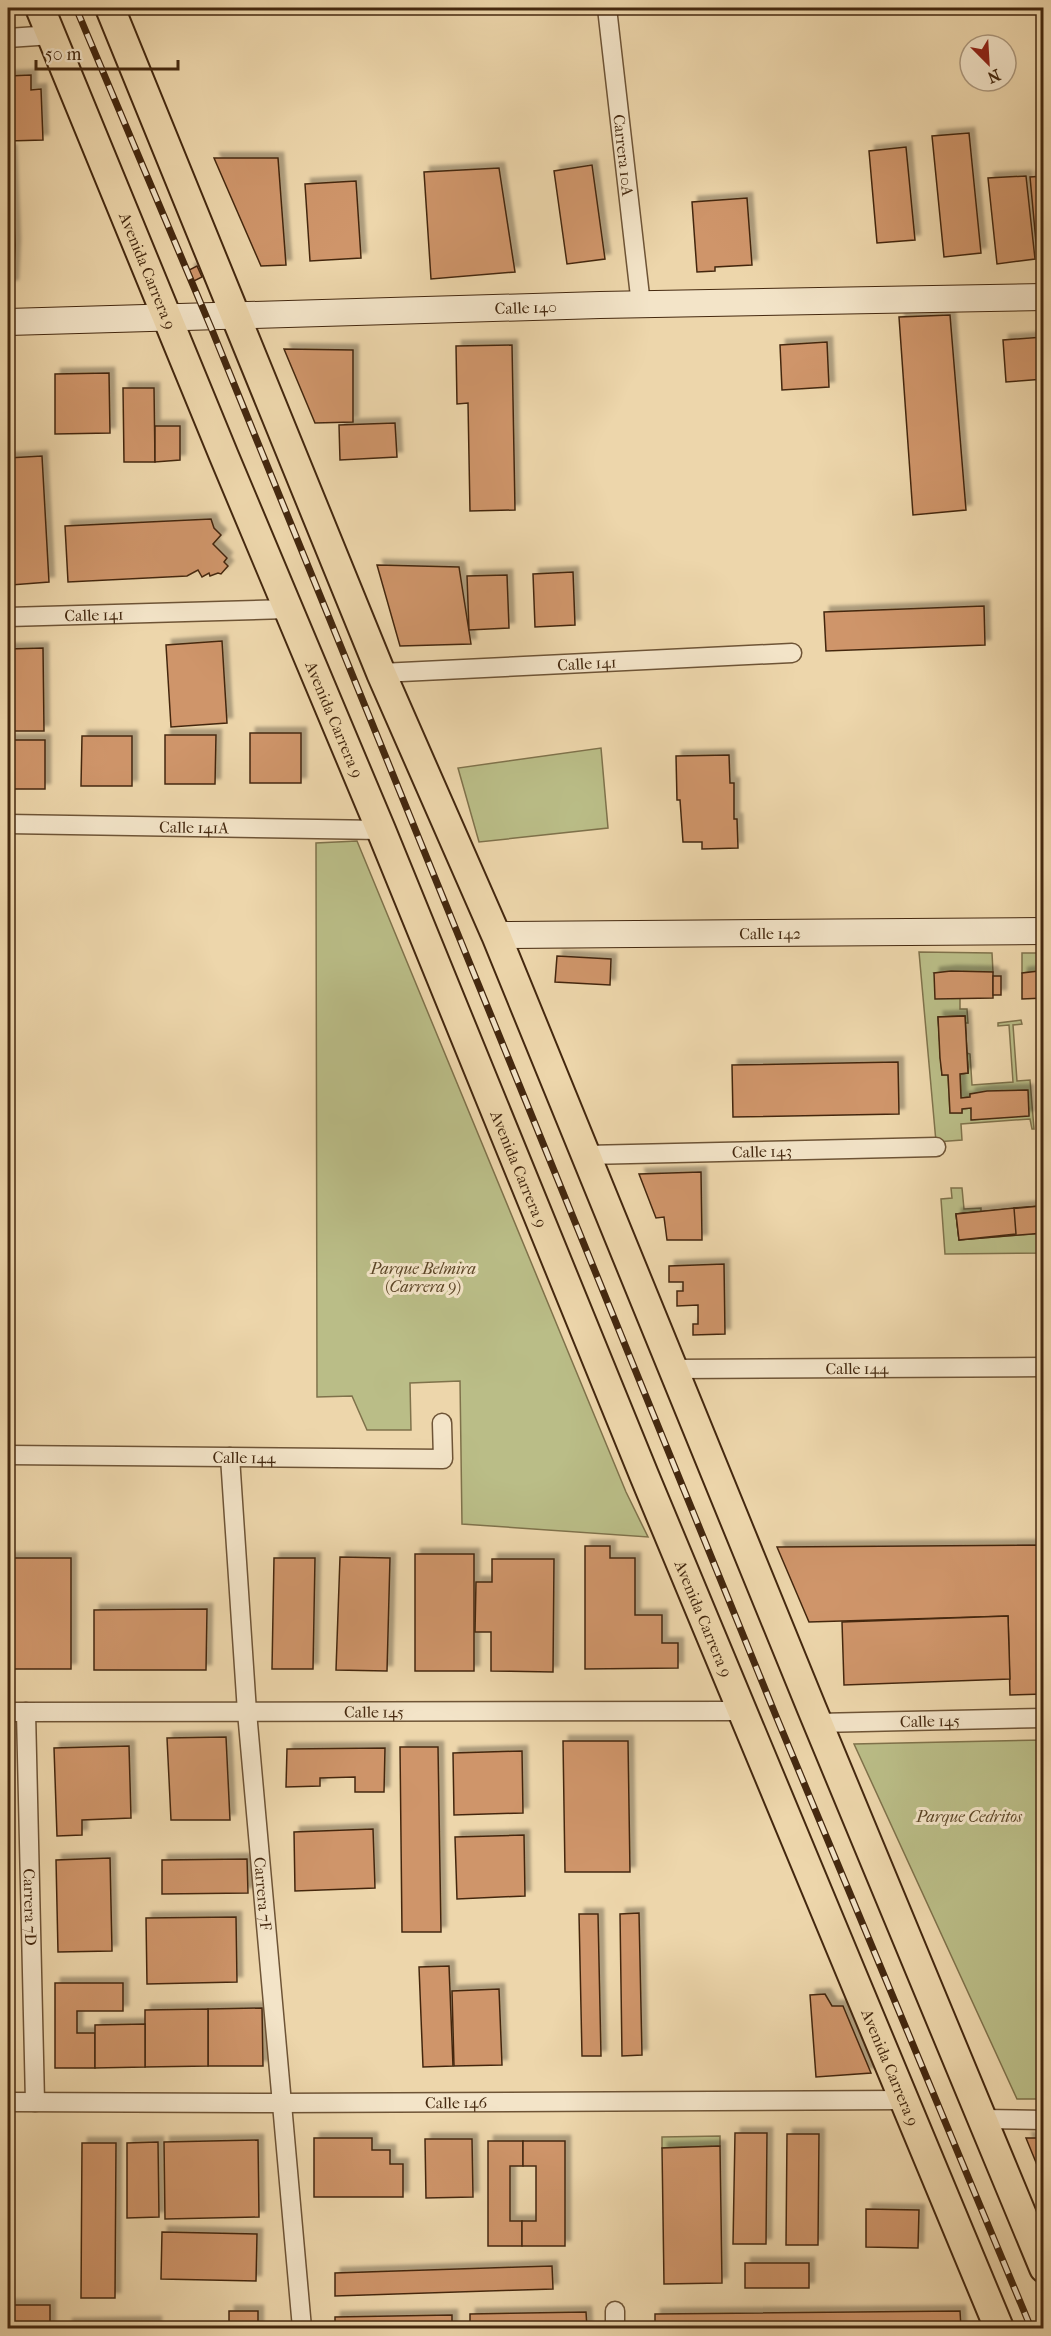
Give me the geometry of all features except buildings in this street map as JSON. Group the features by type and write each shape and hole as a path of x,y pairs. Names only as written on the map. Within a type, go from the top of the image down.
{"main road":[{"name":"Avenida Carrera 9","path":"40,8 167,319 381,830 742,1711 999,2328"},
{"path":"110,8 381,673 496,935 982,2119 1038,2240 1044,2268"}],"street":[{"name":"Carrera 10A","path":"607,8 641,305"},
{"path":"8,38 52,35"},
{"name":"Calle 140","path":"8,322 1044,297"},
{"name":"Calle 141","path":"8,617 288,609"},
{"name":"Calle 141","path":"381,673 792,653"},
{"name":"Calle 141A","path":"8,824 381,830"},
{"name":"Calle 142","path":"496,935 1044,930"},
{"name":"Calle 143","path":"586,1155 936,1147"},
{"name":"Calle 144","path":"673,1369 1044,1367"},
{"name":"Calle 144","path":"8,1455 443,1459 442,1423"},
{"name":"Carrera 7F","path":"231,1458 247,1712 261,1848 280,2103 302,2328"},
{"name":"Calle 145","path":"8,1712 742,1711"},
{"name":"Carrera 7D","path":"26,1712 35,2102"},
{"name":"Calle 145","path":"818,1723 1044,1718"},
{"name":"Calle 146","path":"8,2102 904,2100"},
{"path":"982,2119 1044,2120"}],"green space":[{"path":"601,748 608,828 479,842 458,768"},
{"name":"Parque Belmira (Carrera 9)","path":"357,841 626,1492 648,1537 462,1524 460,1381 410,1383 411,1430 367,1430 352,1396 317,1397 316,843"},
{"path":"919,952 992,953 993,972 934,973 960,998 960,1009 967,1009 968,1023 965,1023 964,1016 939,1017 940,1058 948,1075 950,1113 962,1113 962,1109 971,1108 972,1120 1029,1115 1027,1090 970,1094 970,1097 961,1098 960,1074 968,1073 967,1053 970,1054 972,1085 1013,1082 1009,1025 998,1026 998,1023 1021,1020 1022,1024 1013,1025 1017,1081 1030,1080 1034,1129 1032,1129 1030,1119 961,1124 962,1140 936,1142"},
{"path":"1022,953 1043,953 1043,971 1022,973"},
{"path":"951,1188 962,1188 964,1209 981,1208 981,1212 956,1214 959,1240 1043,1233 1043,1253 945,1254 941,1199 952,1198"},
{"name":"Parque Cedritos","path":"1043,1740 1043,2099 1017,2099 854,1744"},
{"path":"720,2136 720,2146 662,2148 662,2137"}],"railway":[{"path":"76,8 212,330 776,1716 1031,2328"}]}
